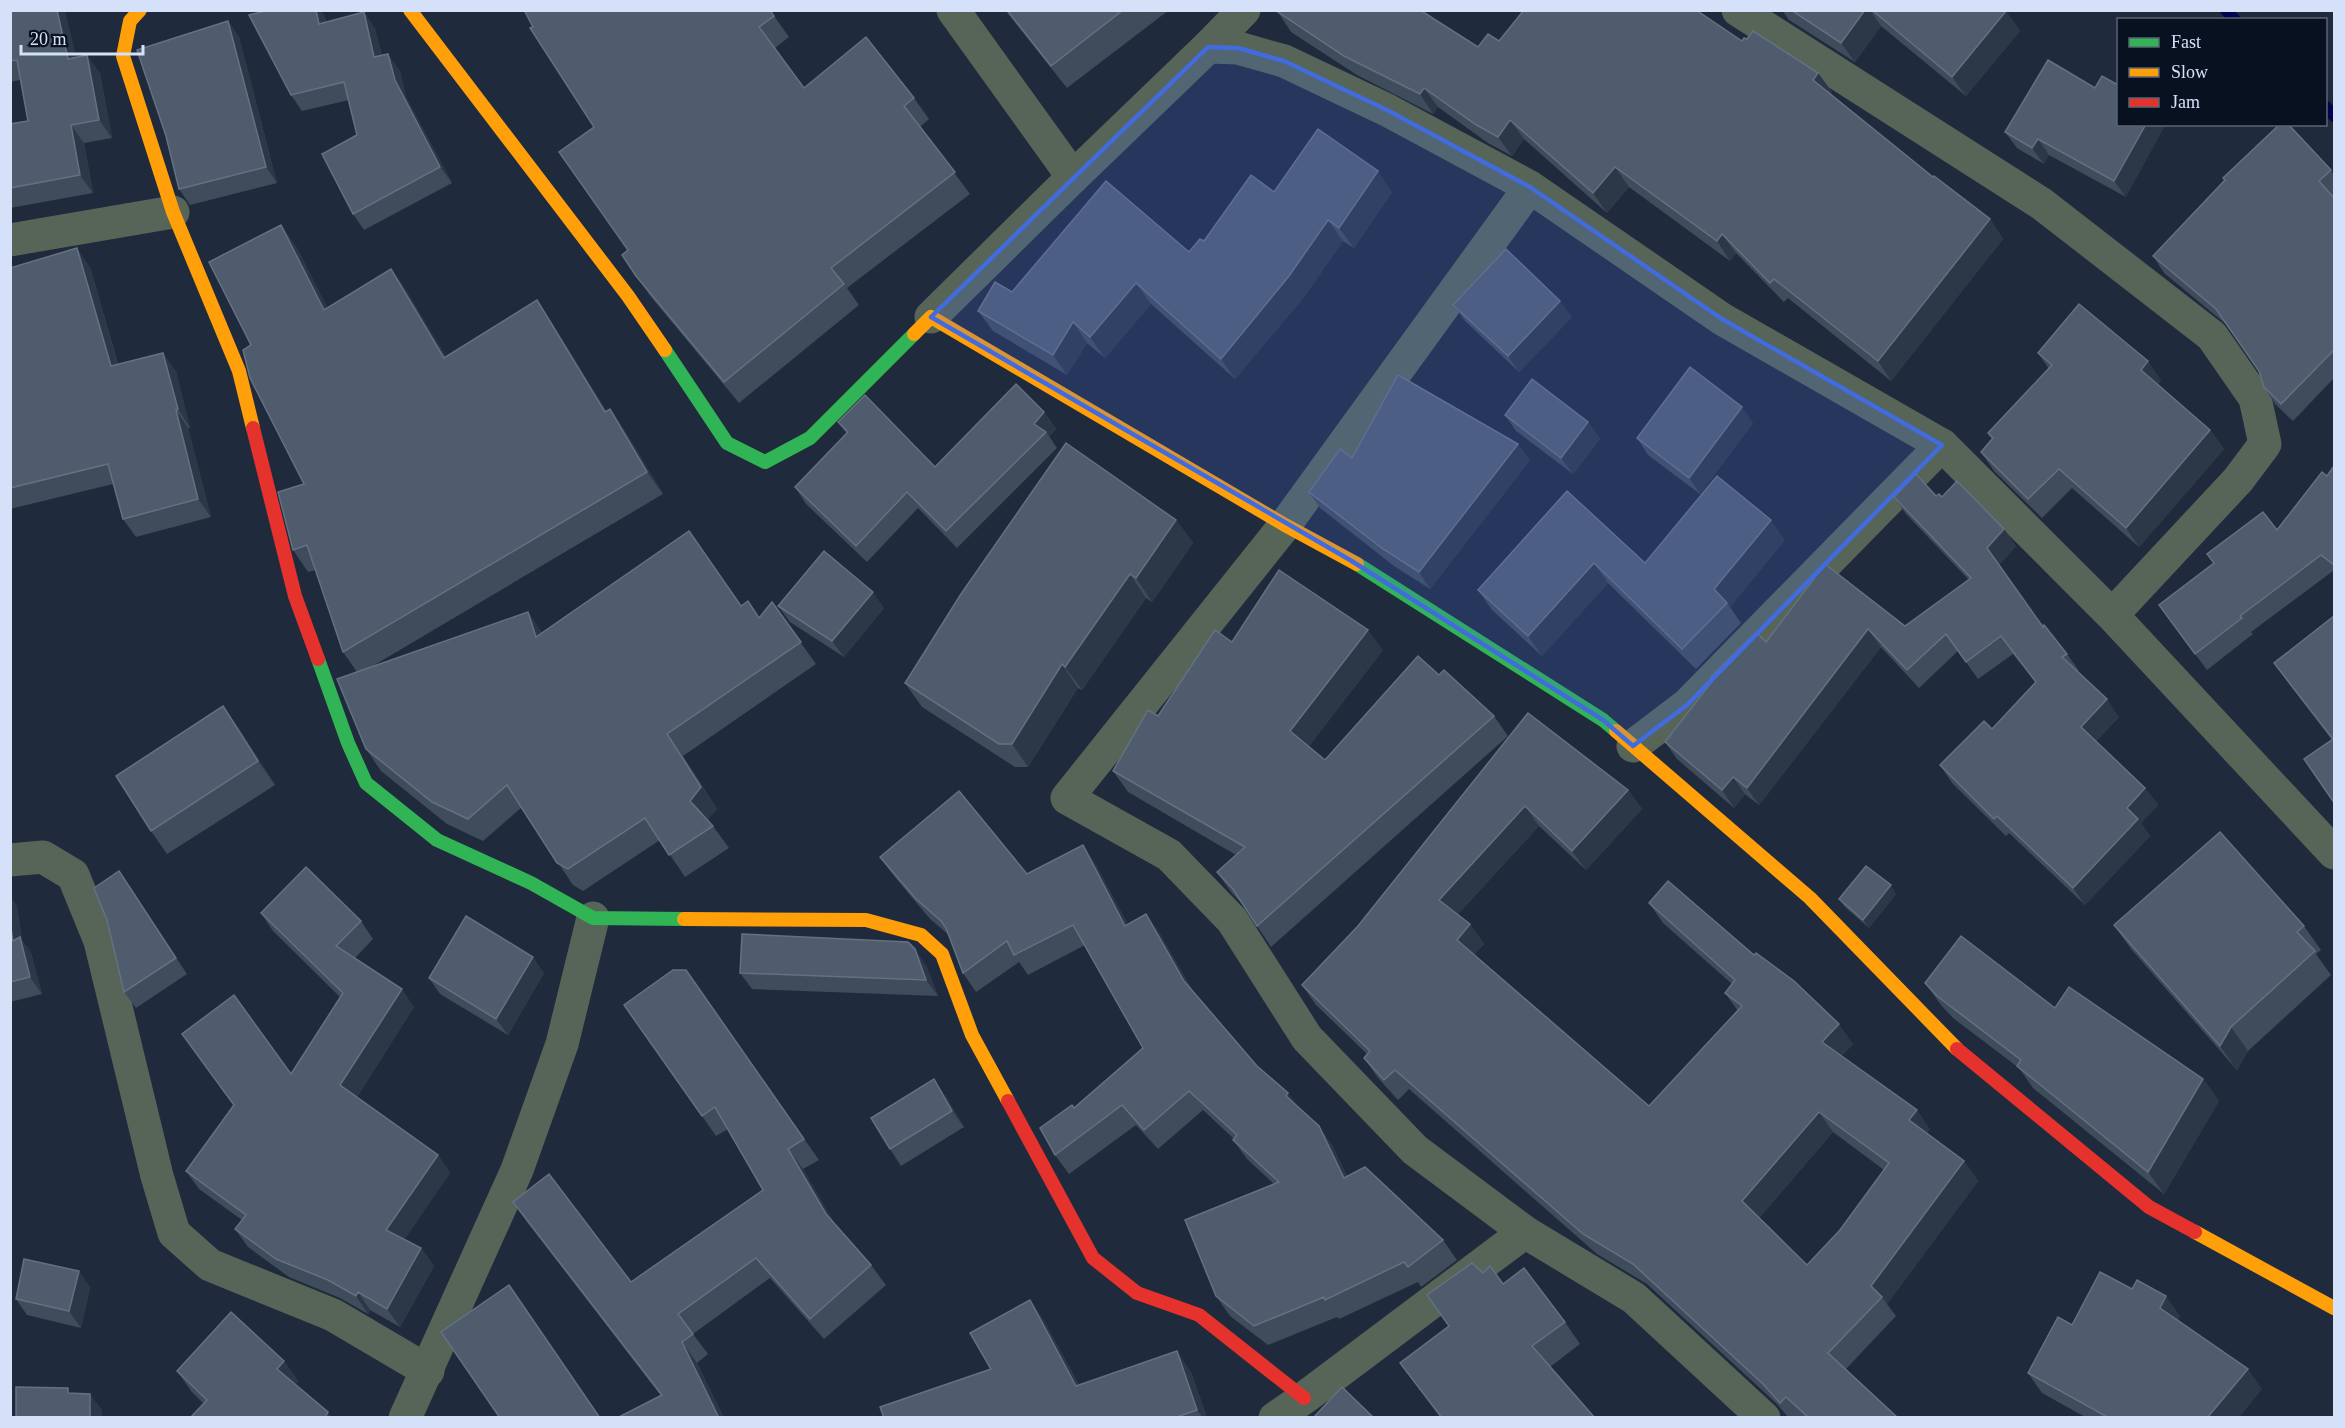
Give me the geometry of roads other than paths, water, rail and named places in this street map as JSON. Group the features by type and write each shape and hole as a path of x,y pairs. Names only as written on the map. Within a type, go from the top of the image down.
{"street":[{"path":"140,10 130,21 123,56 173,212 239,371 295,596 348,742 366,783 437,840 531,882 593,918 866,920 921,935 942,954 972,1035 1093,1258 1137,1293 1199,1315 1304,1398"},
{"path":"410,10 628,296 727,443 765,462 810,438 1244,10"},
{"path":"953,10 1073,177"},
{"path":"1738,10 2042,204 2212,336 2255,398 2265,444 2238,480 2112,615"},
{"path":"1208,47 1238,48 1284,61 1387,110 1530,187 1722,319 1942,445 2112,615 2334,853"},
{"path":"1530,187 1285,525 1068,798 1169,855 1232,920 1307,1038 1415,1150 1525,1233 1634,1298 1764,1418"},
{"path":"10,240 173,212"},
{"path":"931,317 1285,525 1350,560 1603,720 1810,898 1965,1057 2149,1207 2334,1308"},
{"path":"1633,746 1687,705 1942,445"},
{"path":"10,860 43,857 73,875 100,941 157,1176 174,1233 210,1265 333,1315 428,1371"},
{"path":"405,1418 517,1170 562,1044 593,918"},
{"path":"1275,1418 1525,1233"}],"waterway":[{"path":"2226,10 2233,18"},
{"path":"2327,108 2334,116"}]}
